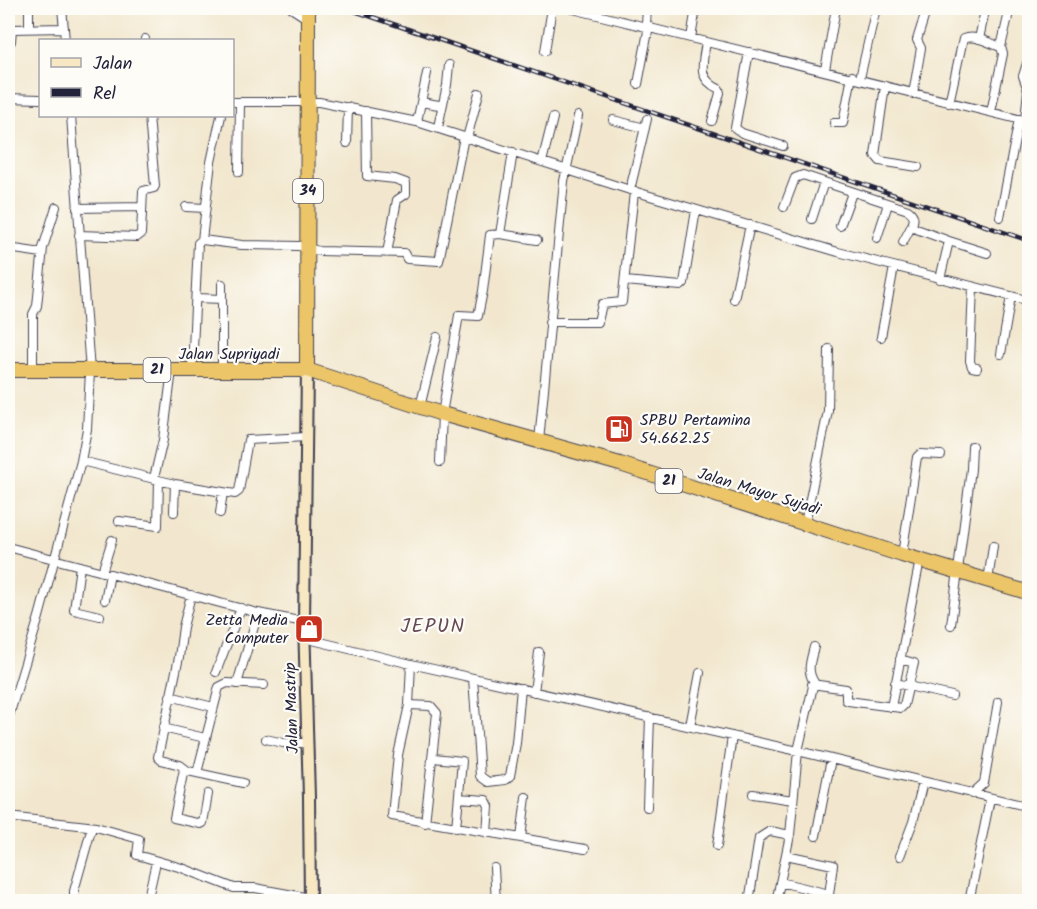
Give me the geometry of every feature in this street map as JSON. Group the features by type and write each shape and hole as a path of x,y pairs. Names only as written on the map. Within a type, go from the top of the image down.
{"highway":[{"name":"34","path":"307,370 308,13"},
{"name":"Jalan Supriyadi","path":"8,370 307,370"},
{"name":"Jalan Mayor Sujadi","path":"307,370 442,414 539,441 1029,593"}],"main road":[{"name":"Jalan Mastrip","path":"307,370 304,638 310,900"}],"street":[{"path":"29,8 29,28"},
{"path":"62,8 65,39"},
{"path":"291,8 308,13"},
{"path":"545,51 552,8"},
{"path":"568,8 587,10 706,42 1024,120"},
{"path":"638,84 647,26 647,8"},
{"path":"691,38 696,8"},
{"path":"825,70 836,8"},
{"path":"860,78 876,8"},
{"path":"913,94 921,46 917,40 927,8"},
{"path":"991,112 1003,54 1001,47 1010,8"},
{"path":"979,39 984,15"},
{"path":"8,41 11,41 12,28 64,28"},
{"path":"949,103 963,39 967,37 979,39 1001,47"},
{"path":"706,42 703,74 709,85 719,89 720,93 712,121"},
{"path":"749,52 735,128 742,133 783,146"},
{"path":"1000,216 1024,120 1028,90 1023,76 1029,54"},
{"path":"438,127 449,65"},
{"path":"417,122 427,73"},
{"path":"834,123 843,123 852,76"},
{"path":"885,86 875,155 880,161 918,167"},
{"path":"202,240 242,245 308,248 319,251 406,253 407,260 440,260 442,238 465,137 479,93"},
{"path":"8,98 39,99"},
{"path":"239,172 236,102 308,102 348,107 438,127 696,210 894,267 1029,301"},
{"path":"421,102 440,105"},
{"path":"347,143 348,107"},
{"path":"366,111 367,176 395,179 406,183 406,194 397,200 387,253"},
{"path":"539,441 549,322 566,170 578,116"},
{"path":"8,719 36,627 81,461 87,429 90,371 71,117"},
{"path":"79,235 139,236 143,191 155,186 149,117"},
{"path":"192,370 198,243 202,240 211,162 221,117"},
{"path":"542,162 554,118"},
{"path":"549,322 598,322 602,304 622,303 632,191 647,119"},
{"path":"613,120 645,128"},
{"path":"500,234 513,152"},
{"path":"784,207 797,176 803,175 908,210 913,215 911,227 903,242"},
{"path":"812,219 824,182"},
{"path":"840,226 852,193"},
{"path":"877,238 888,204"},
{"path":"33,370 33,314 37,306 42,253 56,207"},
{"path":"77,208 142,207"},
{"path":"186,207 205,208"},
{"path":"625,281 678,287 683,285 696,210"},
{"path":"735,299 750,225"},
{"path":"911,227 949,242 987,253"},
{"path":"440,462 442,414 459,315 478,316 490,236 500,234 537,240"},
{"path":"940,279 949,242"},
{"path":"8,248 42,253"},
{"path":"881,338 894,267"},
{"path":"222,284 222,370"},
{"path":"973,287 970,361 972,367 977,368"},
{"path":"1001,354 1011,296"},
{"path":"196,298 222,299"},
{"path":"420,407 437,337"},
{"path":"805,523 828,411 829,349"},
{"path":"119,521 158,526 157,479 172,370"},
{"path":"81,461 175,484 235,494 239,491 248,440 307,437"},
{"path":"951,625 972,446"},
{"path":"902,555 917,457 920,454 941,455"},
{"path":"174,512 175,484"},
{"path":"220,513 223,492"},
{"path":"105,600 106,573 112,540"},
{"path":"988,581 993,546"},
{"path":"8,548 258,613 304,622"},
{"path":"891,707 920,560"},
{"path":"80,567 74,610 100,616"},
{"path":"191,595 163,729 159,759 180,765 196,773 243,783"},
{"path":"216,672 241,608"},
{"path":"237,684 258,613"},
{"path":"304,638 798,751 1029,807"},
{"path":"776,902 790,835 798,751 814,682 809,669 814,647"},
{"path":"534,692 539,652"},
{"path":"812,684 846,689 846,700 848,701 903,707 915,663 900,659"},
{"path":"411,664 410,705 398,755 392,813 394,818 585,849"},
{"path":"690,726 700,673"},
{"path":"473,678 480,776 488,782 505,780 510,776 516,743 521,688"},
{"path":"895,683 952,696"},
{"path":"196,773 220,685 264,685"},
{"path":"170,696 213,707"},
{"path":"972,794 984,783 998,702"},
{"path":"410,705 431,706 437,713 434,758 425,823"},
{"path":"647,807 650,717"},
{"path":"163,729 205,738"},
{"path":"717,846 732,736"},
{"path":"266,739 283,743 308,743"},
{"path":"434,758 462,761 456,828"},
{"path":"816,836 831,759"},
{"path":"184,769 174,818 203,823 208,794"},
{"path":"900,856 913,822 923,782"},
{"path":"753,794 793,800"},
{"path":"521,838 526,797"},
{"path":"459,798 486,800 489,806 487,833"},
{"path":"969,902 990,799"},
{"path":"8,818 92,827 138,839 136,855 182,868 234,888 255,888 310,900"},
{"path":"74,902 74,891 92,827"},
{"path":"748,902 759,838 765,832 770,831 790,835"},
{"path":"780,882 828,898 833,865 786,855"},
{"path":"147,902 156,862"},
{"path":"494,868 496,902"}],"railway":[{"path":"346,8 1030,241"}],"place":[{"name":"SPBU Pertamina 54.662.25","path":"619,429"},
{"name":"Zetta Media Computer","path":"309,629"}],"district":[{"name":"JEPUN","path":"433,627"}]}
